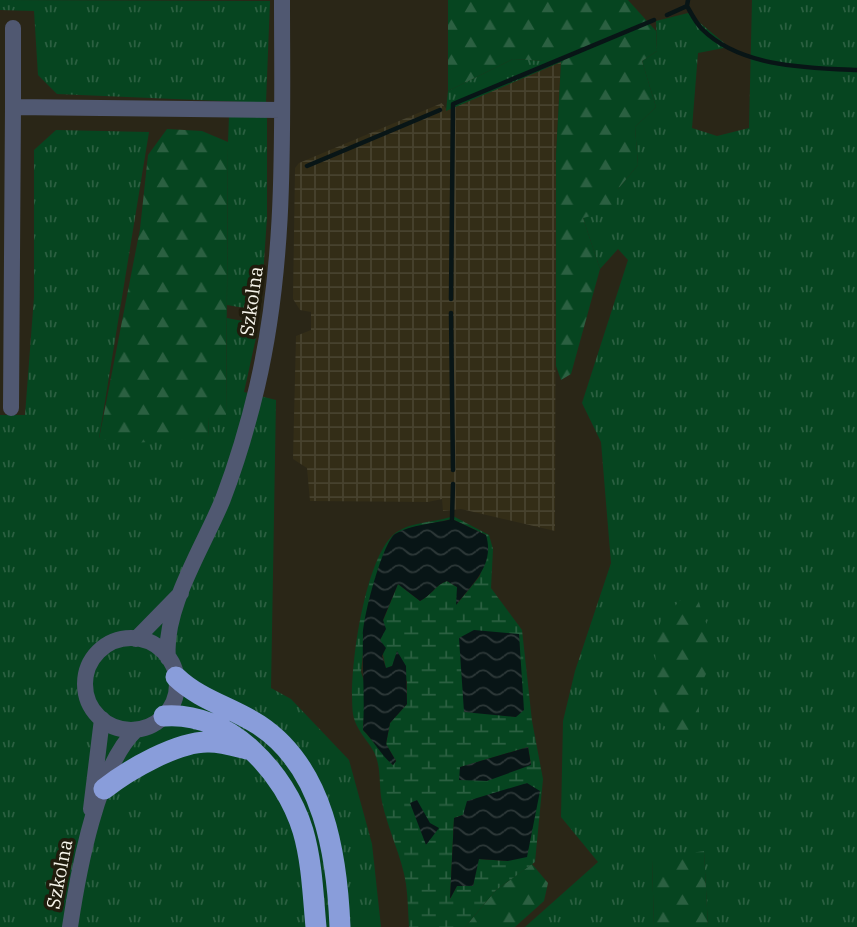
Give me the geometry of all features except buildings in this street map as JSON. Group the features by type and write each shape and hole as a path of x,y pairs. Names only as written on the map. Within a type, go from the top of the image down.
{"highway":[{"path":"172,668 197,695 261,726 308,779 321,809 332,850 340,927"},
{"path":"164,716 185,715 213,723 233,733 266,764 289,797 303,830 312,877 316,927"},
{"path":"104,789 133,768 193,744 206,742 249,750"}],"street":[{"name":"Szkolna","path":"90,829 108,772 122,745 136,730 151,725 164,716 174,698 167,641 181,593 217,512 246,431 272,322 282,202 282,0"},
{"path":"11,408 6,298 13,28"},
{"path":"13,107 282,110"},
{"name":"Szkolna","path":"70,927 90,829 102,719 86,694 88,668 97,653 111,643 136,639 181,593"},
{"path":"136,639 151,643 172,668"},
{"path":"102,719 118,728 136,730"}],"shaded area":[{"path":"561,62 556,155 555,531 461,509 443,511 442,499 428,502 310,501 307,468 293,459 296,336 311,330 311,312 300,310 293,299 295,168 299,163 442,103 447,110"}],"green space":[{"path":"0,0 270,1 266,103 57,94 38,75 34,11 0,10"},
{"path":"448,0 628,0 656,31 657,51 642,61 656,107 635,127 638,165 618,189 615,210 583,218 600,269 571,374 561,380 556,366 556,155 561,62 513,59 448,91"},
{"path":"752,0 857,0 857,927 708,927 704,852 652,860 654,927 525,927 598,862 561,817 563,721 575,671 611,563 601,442 582,403 628,260 618,249 600,269 583,218 618,189 638,165 635,127 656,107 642,61 657,51 656,21 688,13 729,47 698,53 692,128 717,136 749,128"},
{"path":"513,59 561,62 446,111 448,91"},
{"path":"267,115 267,218 261,303 256,310 227,305 229,116"},
{"path":"167,129 202,131 228,142 226,417 209,417 208,437 135,443 99,439 140,229 148,155"},
{"path":"56,130 149,132 99,438 208,437 209,417 226,417 227,318 253,323 257,333 244,392 276,400 271,688 291,699 349,760 372,844 381,927 0,927 0,415 25,415 34,297 34,150"},
{"path":"453,516 489,535 493,549 491,588 522,630 532,721 543,779 535,862 496,890 465,927 409,927 404,874 382,802 377,760 353,714 353,673 366,593 383,549 399,530","holes":["452,519 486,535 480,576 457,604 457,587 447,581 420,601 398,584 383,621 385,629 380,640 386,669 392,666 407,681 407,704 390,723 386,744 396,761 393,765 363,730 366,687 361,672 364,643 423,525","519,634 516,717 495,714","528,747 531,764 461,767","463,815 508,861 478,859 473,886 457,886 450,899 454,818"]},
{"path":"689,591 696,591 703,617 711,632 712,662 699,688 699,732 692,741 678,736 660,723 654,637 661,621"},
{"path":"704,851 708,927 654,927 652,859"},
{"path":"532,864 548,883 544,901 515,927 465,927 496,890"}],"water":[{"path":"452,519 486,535 488,556 481,573 456,605 457,587 447,581 420,601 398,584 383,620 386,629 380,640 386,648 382,656 386,668 392,666 397,651 406,666 407,704 390,723 386,744 396,761 393,765 363,730 363,635 370,598 379,566 395,534 415,526"},
{"path":"474,630 519,634 524,710 516,717 464,712 459,638"},
{"path":"528,747 531,765 487,781 459,780 460,767"},
{"path":"527,783 540,791 527,857 508,861 479,859 473,886 457,886 450,899 454,818 463,815 467,801"},
{"path":"417,800 430,823 439,828 426,845 410,803"}],"waterway":[{"path":"667,15 687,6 688,0"},
{"path":"687,6 702,29 717,42 735,51 775,63 857,70"},
{"path":"451,299 453,104 654,20"},
{"path":"307,166 440,110"},
{"path":"451,313 453,470"},
{"path":"452,519 453,484"}]}
